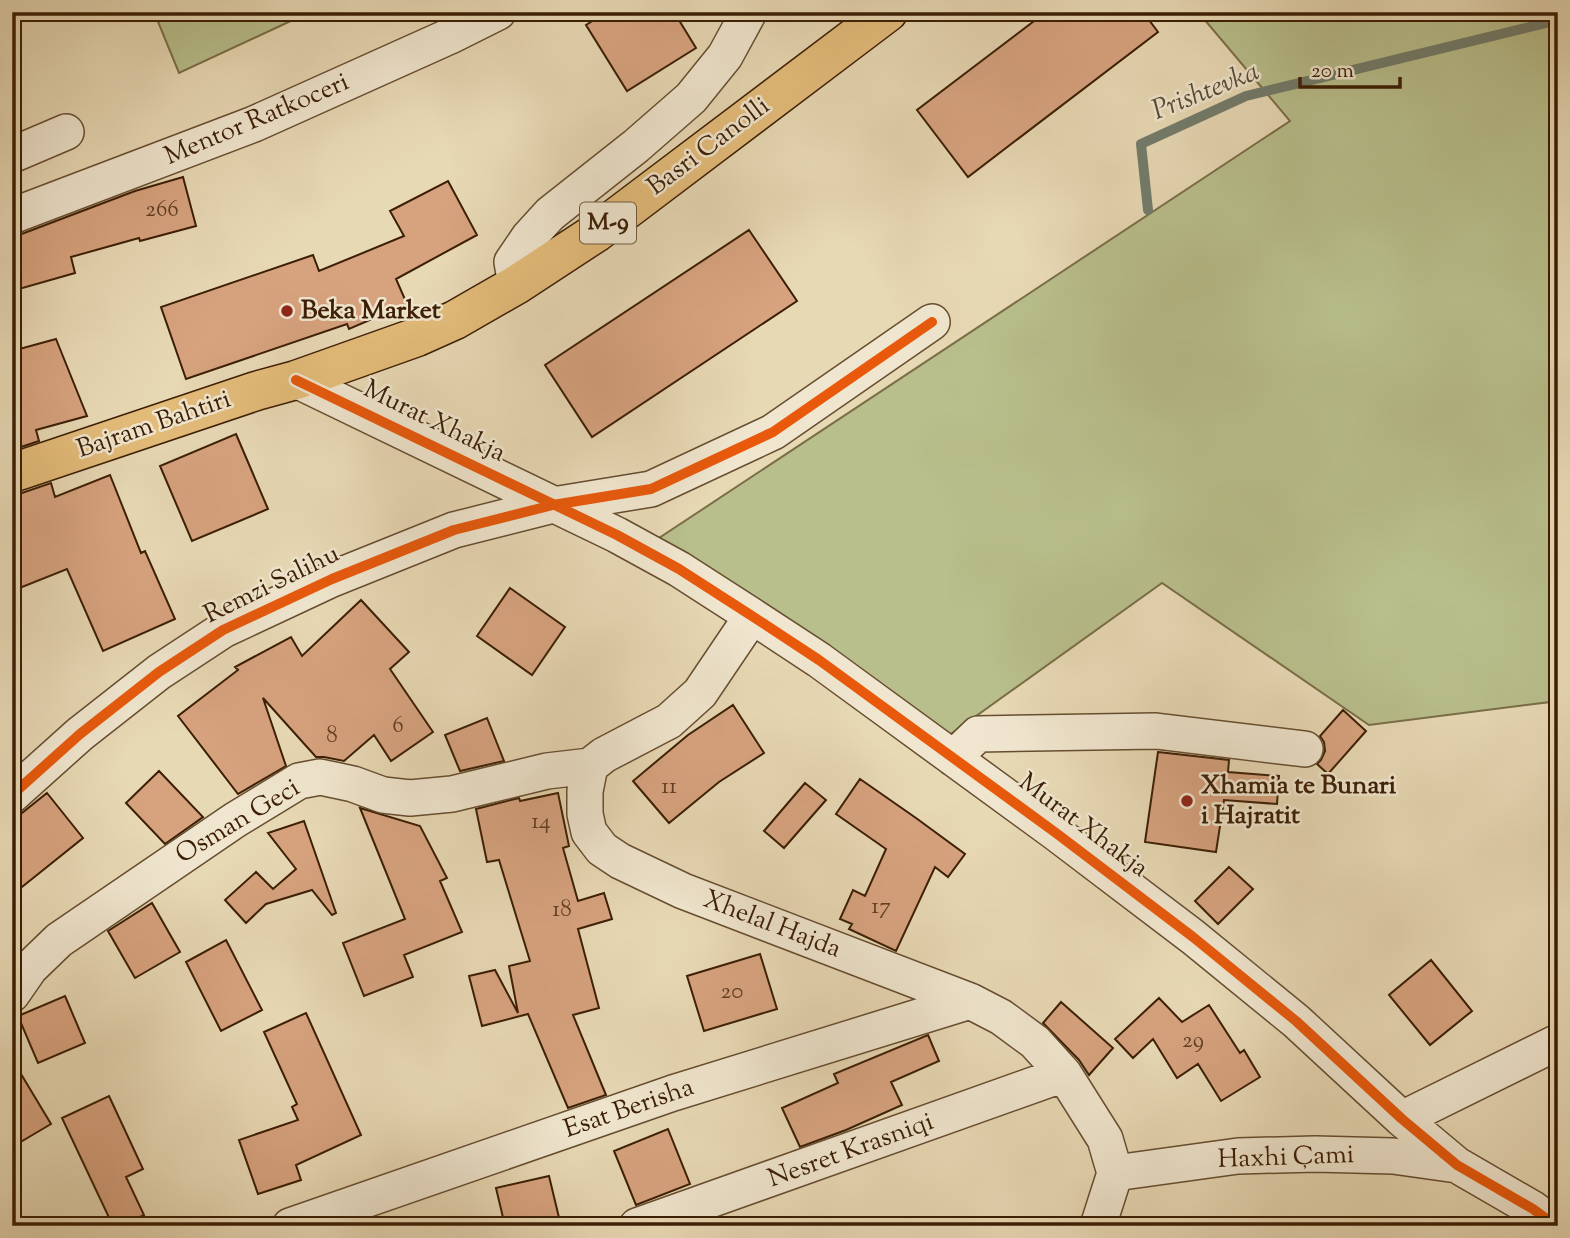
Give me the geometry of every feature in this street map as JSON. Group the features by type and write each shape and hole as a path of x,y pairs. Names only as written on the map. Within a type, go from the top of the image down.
{"main road":[{"name":"Basri Canolli","path":"296,380 417,337 455,320 516,285 597,232 888,12"},
{"name":"Bajram Bahtiri","path":"12,473 296,380"}],"street":[{"name":"Mentor Ratkoceri","path":"12,216 254,124 498,12"},
{"path":"516,285 512,262 529,237 550,215 691,98 725,56 749,12"},
{"path":"12,155 66,132"},
{"path":"552,505 651,489 773,432 932,322"},
{"name":"Murat Xhakja","path":"296,380 617,535 679,569 819,660 1194,937 1296,1021 1402,1119 1457,1165 1533,1209 1556,1226"},
{"name":"Remzi Salihu","path":"12,795 90,726 159,672 223,630 332,579 454,530 552,505"},
{"path":"590,766 604,755 669,721 700,693 752,616"},
{"path":"953,758 978,734 1156,731 1305,749"},
{"name":"Osman Geci","path":"12,994 30,968 59,940 235,820 299,781 320,777 353,784 383,795 410,798 452,794 547,771 590,766"},
{"name":"Xhelal Hajda","path":"590,766 585,791 585,814 589,832 602,849 620,861 683,891 971,1001 1001,1017 1035,1042 1065,1074 1105,1139 1115,1173"},
{"name":"Esat Berisha","path":"290,1226 673,1093 971,1001"},
{"path":"1402,1119 1558,1042"},
{"name":"Nesret Krasniqi","path":"637,1226 1065,1074"},
{"name":"Haxhi Çami","path":"1115,1173 1238,1156 1315,1154 1393,1156 1457,1165"},
{"path":"1098,1226 1115,1173"}],"green space":[{"path":"154,12 310,12 179,73"},
{"path":"1198,12 1558,12 1558,701 1369,725 1162,583 944,739 656,540 1290,121"}],"building":[{"path":"607,12 674,12 696,48 627,91 586,25"},
{"path":"1046,12 1143,12 1158,32 968,177 917,110"},
{"path":"183,177 196,226 71,257 75,273 12,291 12,236 135,191"},
{"path":"448,181 477,235 396,279 407,304 349,329 347,324 186,379 161,307 313,255 319,271 404,236 390,211"},
{"path":"749,230 797,301 592,437 545,365"},
{"path":"56,339 87,416 36,430 39,441 12,450 12,351"},
{"path":"236,434 268,509 192,541 160,466"},
{"path":"110,475 141,553 145,551 175,619 103,651 67,569 12,591 12,494 51,483 55,497"},
{"path":"510,588 565,627 532,675 477,636"},
{"path":"361,600 409,652 390,669 433,732 391,761 374,735 344,761 316,757 263,698 286,766 238,794 178,716 238,670 235,667 291,637 302,656"},
{"path":"733,705 764,753 719,782 669,823 633,781 688,735"},
{"path":"1343,710 1366,731 1328,774 1317,764 1325,751 1320,736"},
{"path":"487,718 504,761 460,771 445,735"},
{"name":"Xhamia te Bunari i Hajratit","path":"1158,752 1229,760 1228,772 1279,776 1277,804 1224,800 1216,852 1145,842"},
{"path":"159,771 203,817 165,844 126,803"},
{"path":"860,779 965,854 948,877 935,867 896,951 849,929 852,924 840,919 853,890 865,896 886,849 836,814"},
{"path":"805,783 826,800 784,848 764,831"},
{"path":"47,793 83,838 12,895 12,821"},
{"path":"558,793 569,846 563,848 578,901 604,893 612,919 578,929 599,1008 573,1015 606,1095 568,1108 528,1014 482,1026 469,976 495,970 518,1013 509,966 530,961 499,860 487,862 476,809 519,798 520,801"},
{"path":"360,808 420,826 447,878 440,881 462,932 404,955 413,977 364,996 343,943 405,919"},
{"path":"304,821 336,913 332,915 312,890 266,904 246,923 225,900 256,872 273,889 296,869 268,833"},
{"path":"1229,867 1253,889 1218,924 1195,901"},
{"path":"152,903 180,952 135,978 108,931"},
{"path":"226,940 262,1010 221,1031 186,962"},
{"path":"760,954 777,1009 704,1031 687,976"},
{"path":"1431,960 1472,1011 1430,1045 1389,995"},
{"path":"65,996 85,1043 38,1063 18,1016"},
{"path":"1159,998 1182,1022 1209,1005 1240,1053 1244,1050 1260,1077 1221,1101 1198,1064 1177,1078 1153,1039 1133,1058 1115,1039"},
{"path":"1061,1002 1113,1048 1089,1075 1079,1060 1043,1023"},
{"path":"306,1013 361,1135 296,1165 301,1180 258,1194 239,1140 298,1120 292,1107 297,1104 264,1032"},
{"path":"928,1035 939,1061 891,1082 902,1105 800,1147 782,1108 838,1083 834,1074"},
{"path":"12,1059 51,1124 12,1147"},
{"path":"109,1096 143,1169 126,1177 144,1215 122,1226 113,1226 62,1118"},
{"path":"668,1129 690,1184 636,1205 614,1151"},
{"path":"549,1176 561,1226 505,1226 496,1188"}],"waterway":[{"name":"Prishtevka","path":"1148,210 1141,144 1246,96 1558,20"}],"cycle path":[{"path":"12,795 80,734 159,672 223,630 332,579 454,530 553,505 651,489 773,432 932,322"},
{"path":"296,380 617,535 679,569 819,660 1193,937 1296,1021 1402,1119 1457,1165 1533,1209 1556,1226"}],"place":[{"name":"Beka Market","path":"287,311"},
{"name":"Xhamia te Bunari i Hajratit","path":"1187,801"}]}
